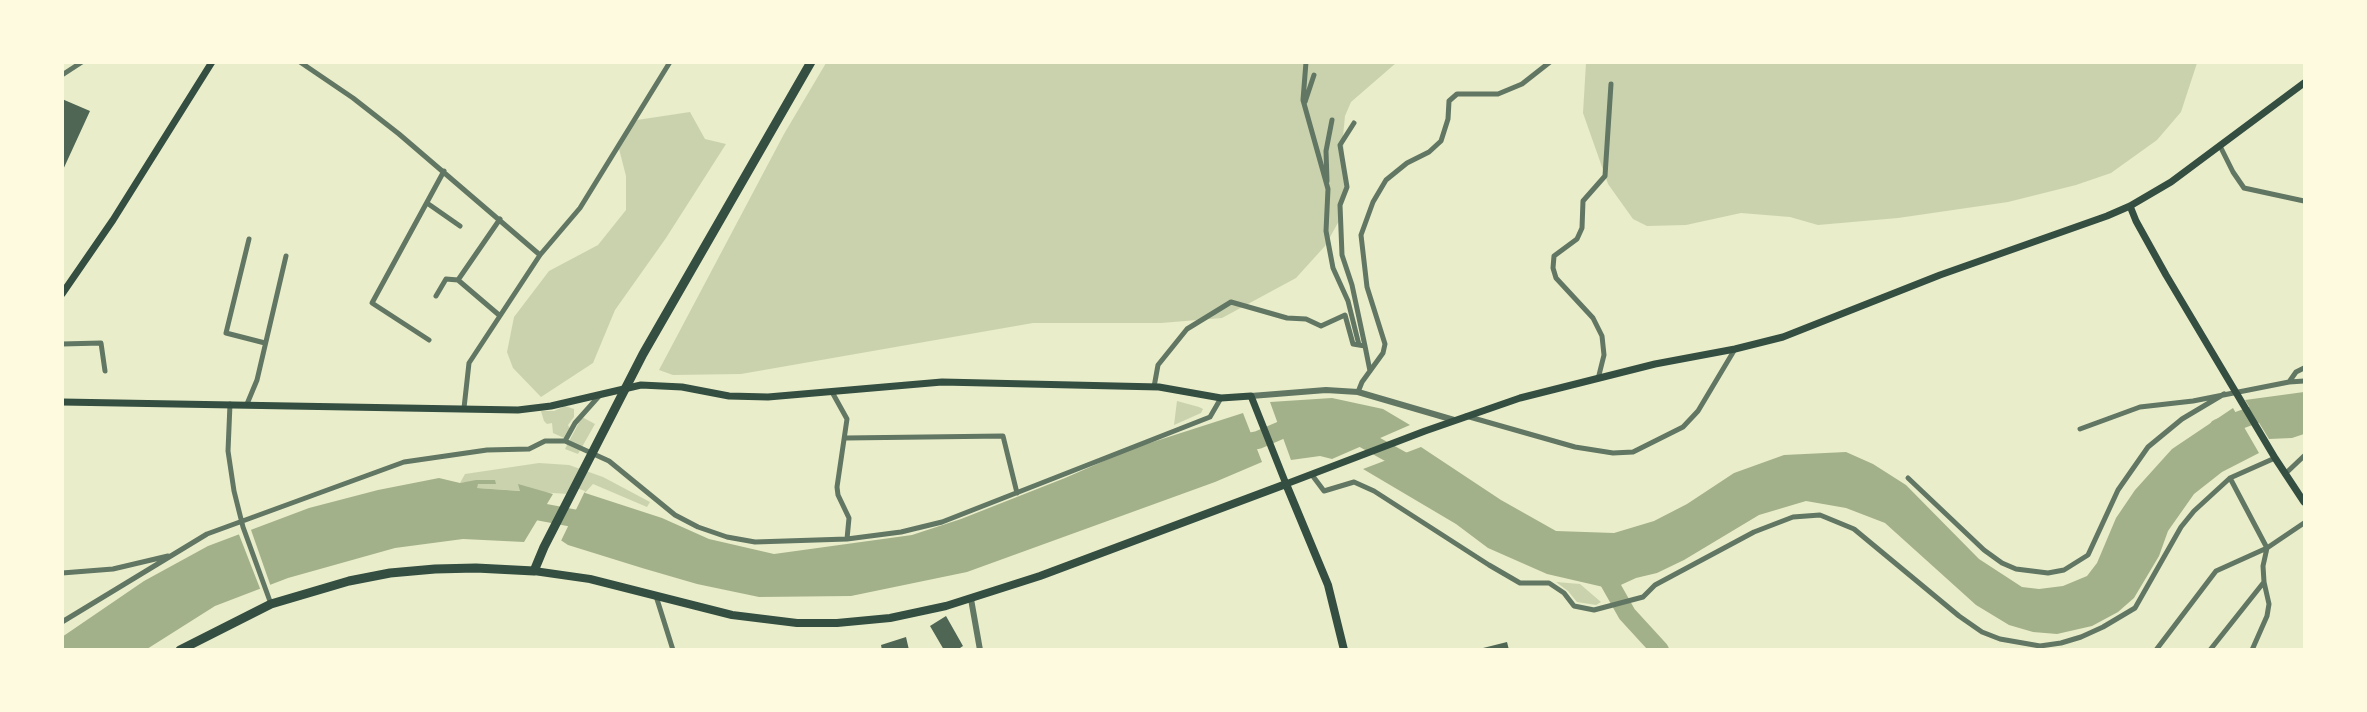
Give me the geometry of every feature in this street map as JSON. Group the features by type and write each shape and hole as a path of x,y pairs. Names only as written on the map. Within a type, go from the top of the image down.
{"highway":[{"path":"180,650 194,641 271,604 321,588 390,573 476,568 534,571 544,547 643,354 811,62"}],"main road":[{"path":"62,294 113,220 212,62"},
{"path":"534,571 590,579 732,615 797,623 837,623 917,614 971,599 1040,576 1454,420 1552,388 1598,379 1655,364 1735,350 1783,337 1940,275 2130,206 2171,182 2304,83"},
{"path":"2130,206 2136,221 2235,392 2304,502"},
{"path":"62,402 518,410 551,406 641,385 682,387 729,396 768,397 942,382 1154,387 1221,398 1252,400 1328,585 1344,650"}],"street":[{"path":"62,75 82,62"},
{"path":"300,62 353,98 444,171 540,255"},
{"path":"464,408 469,364 499,315 540,255 580,208 670,62"},
{"path":"1306,62 1304,105 1328,190"},
{"path":"1358,392 1383,353 1385,344 1367,287 1361,235 1373,202 1386,180 1407,163 1429,152 1441,141 1448,119 1449,101 1457,94 1498,94 1522,84 1550,62"},
{"path":"1304,105 1314,74"},
{"path":"1598,379 1604,355 1602,336 1593,318 1556,278 1552,268 1554,256 1578,240 1582,228 1583,201 1605,176 1611,84"},
{"path":"1332,120 1326,151 1328,190 1326,231 1333,268 1348,301 1359,345"},
{"path":"1354,123 1340,145 1347,187 1340,206 1342,255 1352,286 1370,371"},
{"path":"2220,146 2233,172 2244,188 2304,201"},
{"path":"429,340 372,303 444,171"},
{"path":"427,203 460,226"},
{"path":"458,280 500,219"},
{"path":"249,239 226,333 265,343"},
{"path":"247,404 257,380 286,256"},
{"path":"436,296 446,279 458,280 499,315"},
{"path":"1154,387 1158,365 1187,329 1231,302 1287,318 1306,319 1321,326 1345,315 1353,344 1365,346"},
{"path":"62,344 101,343 105,371"},
{"path":"1466,416 1575,447 1613,453 1633,452 1683,428 1698,411 1735,350"},
{"path":"2288,382 2296,372 2304,368"},
{"path":"2080,429 2140,407 2193,401 2288,382 2304,381"},
{"path":"1252,400 1326,390 1358,392 1454,420"},
{"path":"832,392 847,419 846,438 837,487 838,495 849,518 847,540"},
{"path":"1908,478 1984,550 2002,563 2024,570 2048,573 2064,570 2088,555 2118,490 2148,447 2182,419 2224,394"},
{"path":"565,441 575,423 600,395"},
{"path":"62,622 207,534 242,524 404,462 487,450 529,449 546,441 565,441 609,461 628,479 675,515 698,527 727,537 756,542 847,540 901,532 942,522 1210,417 1221,398"},
{"path":"230,404 228,451 234,491 242,524 271,604"},
{"path":"846,438 1003,436 1017,493"},
{"path":"2285,474 2304,456"},
{"path":"1312,474 1324,491 1354,482 1374,491 1489,565 1520,582 1549,583 1564,593 1574,606 1594,610 1643,596 1656,585 1754,532 1793,517 1820,516 1854,529 1958,616 1982,632 2000,639 2040,646 2061,644 2103,627 2135,608 2181,527 2206,498 2230,478 2275,458"},
{"path":"2230,478 2267,548 2263,566 2264,582 2269,604 2267,616 2252,650"},
{"path":"2156,650 2216,572 2267,548 2304,523"},
{"path":"62,574 113,568 174,554"},
{"path":"2210,650 2264,582"},
{"path":"656,596 674,650"},
{"path":"971,599 980,650"},
{"path":"194,641 200,650"}],"shaded area":[{"path":"826,63 1396,63 1351,102 1345,116 1343,136 1345,191 1339,221 1325,246 1296,278 1222,318 1161,323 1033,323 741,374 673,375 659,370 784,134"},
{"path":"1586,63 2197,63 2181,112 2157,140 2111,173 2076,185 2008,202 1898,218 1818,225 1790,217 1741,213 1686,225 1647,226 1633,219 1608,184 1583,113"},
{"path":"690,112 705,139 726,144 666,238 615,310 593,363 541,397 513,368 507,352 514,317 549,271 598,245 626,210 626,176 618,145 637,120"},
{"path":"2304,392 2304,434 2292,438 2269,439 2245,400"},
{"path":"1332,398 1383,409 1410,425 1332,459 1320,456 1291,460 1270,402"},
{"path":"1177,401 1203,409 1201,413 1174,425"},
{"path":"565,406 574,409 574,417 568,425 571,431 564,438 553,433 552,423 547,424 544,421 541,411 554,411"},
{"path":"2233,408 2259,453 2222,472 2194,494 2168,531 2159,556 2134,598 2118,612 2092,626 2057,634 2033,632 2009,625 1976,605 1885,523 1846,508 1806,501 1759,515 1684,560 1657,573 1636,578 1612,589 1547,574 1488,548 1456,524 1363,469 1421,447 1501,500 1556,531 1614,533 1654,521 1687,504 1734,473 1784,455 1846,452 1873,464 1906,485 1979,559 2022,587 2039,589 2063,586 2087,576 2097,563 2116,518 2135,490 2172,449"},
{"path":"1243,413 1262,462 1215,482 967,572 851,596 759,597 697,584 642,568 568,545 553,535 576,490 662,518 709,539 774,554 912,535 961,519 1065,478 1131,449"},
{"path":"582,417 595,424 578,454 565,449"},
{"path":"539,463 569,465 603,477 650,502 647,507 593,484 583,495 477,488 477,484 495,484 495,480 460,483 465,474"},
{"path":"439,478 460,483 476,480 495,480 496,484 478,484 477,488 520,491 518,484 553,494 524,542 463,539 395,548 288,578 215,606 147,649 63,649 62,637 144,581 208,546 309,508 378,490"},
{"path":"1556,582 1580,584 1601,602 1596,605 1577,602 1568,591"}],"pier":[{"path":"577,488 585,491 560,543 552,537"},
{"path":"250,527 271,587 261,591 238,532"}],"building":[{"path":"62,99 90,111 62,172"},
{"path":"946,616 963,646 957,650 944,650 930,626"},
{"path":"906,637 909,650 882,650 881,645"},
{"path":"1507,642 1509,650 1479,650 1479,649"}],"waterway":[{"path":"2218,428 2259,413 2304,408"},
{"path":"1231,445 1258,440 1301,424"},
{"path":"1351,432 1416,468"},
{"path":"520,508 578,519"},
{"path":"1605,568 1609,582 1627,614 1660,650"}]}
